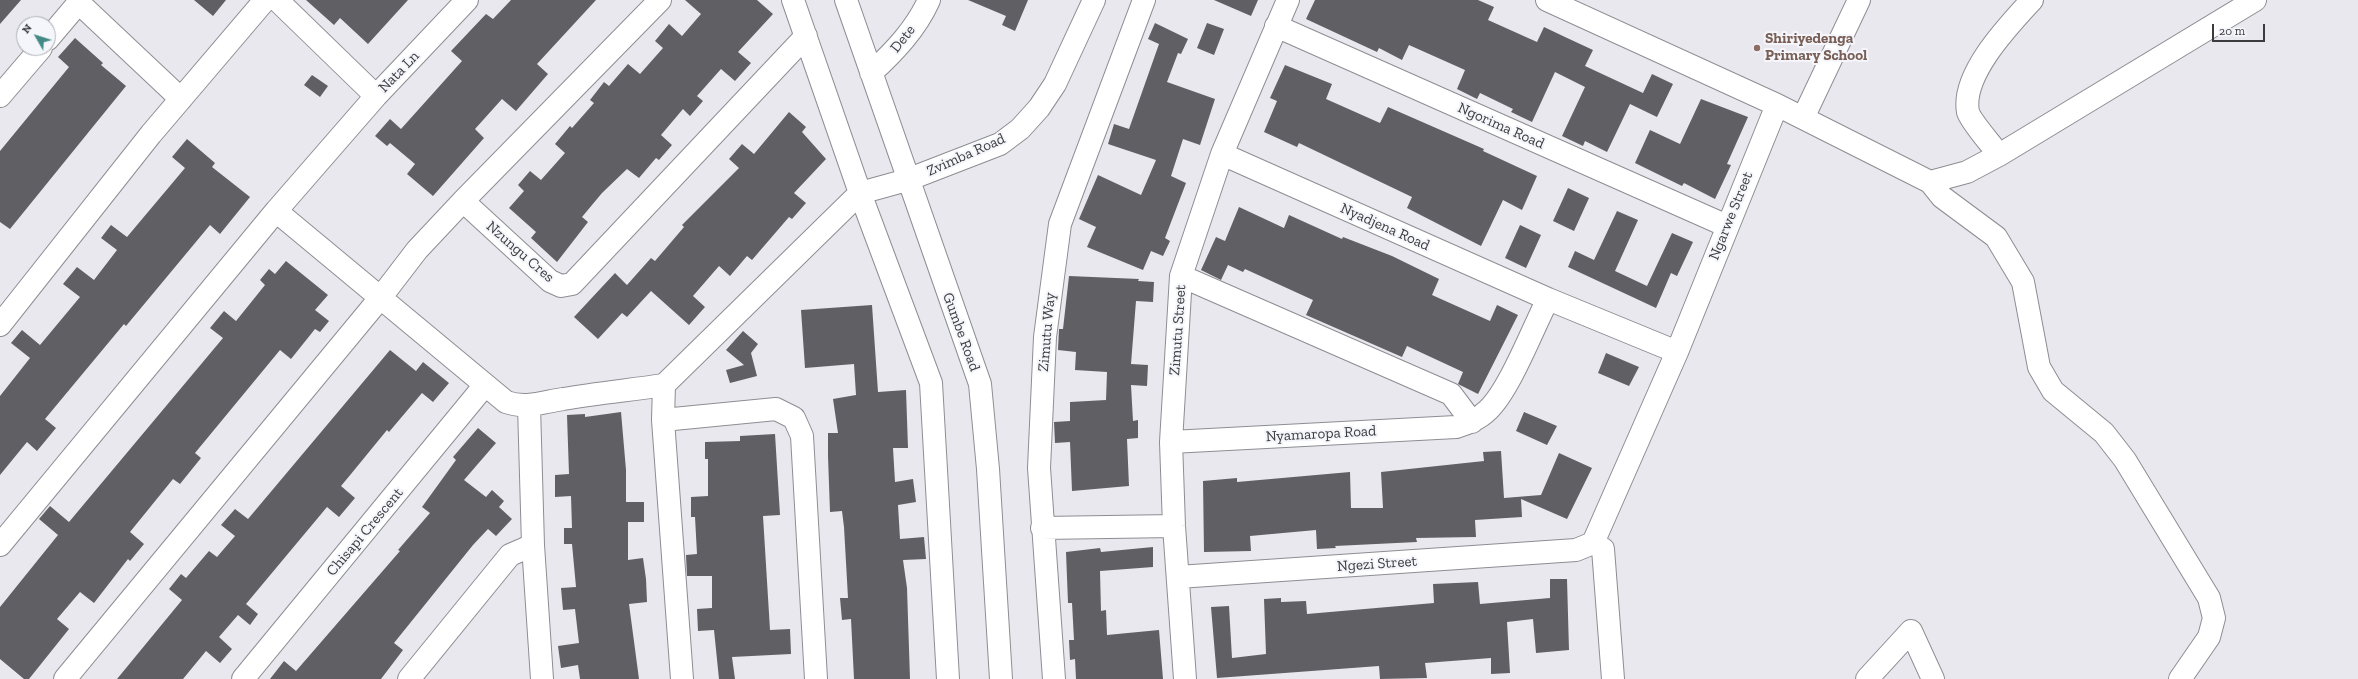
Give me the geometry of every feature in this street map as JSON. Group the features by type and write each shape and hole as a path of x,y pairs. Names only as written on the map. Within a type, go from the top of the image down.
{"street":[{"path":"0,325 181,99 265,0"},
{"name":"Nata Ln","path":"277,0 376,96 467,0"},
{"path":"65,679 381,297 417,250 660,0"},
{"path":"793,0 860,193 931,383 948,679"},
{"name":"Gumbe Road","path":"846,0 907,180 980,384 988,469 1001,679"},
{"name":"Dete","path":"871,73 899,48 913,29 929,0"},
{"name":"Zvimba Road","path":"860,193 907,180 1000,144 1020,129 1039,108 1055,84 1094,0"},
{"name":"Zimutu Way","path":"1054,679 1042,528 1039,468 1045,337 1060,224 1144,0"},
{"name":"Zimutu Street","path":"1185,679 1174,526 1170,442 1181,276 1222,154 1288,0"},
{"path":"1547,0 1777,105 1930,182 1942,197 1996,237 2023,282 2039,368 2053,390 2104,433 2126,460 2209,598 2214,618 2209,637 2180,679"},
{"path":"1803,118 1859,0"},
{"path":"1999,155 1969,114 1967,94 1974,73 2032,0"},
{"path":"1930,182 1967,172 1999,155 2255,0"},
{"path":"56,30 80,2 181,99"},
{"name":"Ngorima Road","path":"1276,26 1727,226"},
{"name":"Nzungu Cres","path":"464,201 550,281 561,286 572,284 806,36"},
{"path":"0,96 34,56"},
{"path":"0,545 276,211 376,96"},
{"name":"Ngarwe Street","path":"1585,546 1677,352 1777,105"},
{"name":"Nyadjena Road","path":"1222,154 1548,299 1677,352"},
{"path":"276,211 506,402 516,406 529,406 562,399 664,385 860,193"},
{"path":"1181,276 1451,394 1472,422 1488,410 1508,381 1548,299"},
{"name":"Chisapi Crescent","path":"243,679 485,385"},
{"path":"664,385 663,420 682,679"},
{"path":"529,406 533,545 542,679"},
{"path":"663,420 776,409 794,418 802,436 816,679"},
{"name":"Nyamaropa Road","path":"1170,442 1456,427 1472,422"},
{"path":"1042,528 1174,526"},
{"path":"409,679 510,555 533,545"},
{"path":"1585,546 1603,549 1613,679"},
{"name":"Ngezi Street","path":"1178,577 1585,546"},
{"path":"1867,679 1911,631 1933,679"}],"building":[{"path":"0,0 21,0 0,24"},
{"path":"194,0 226,0 213,16"},
{"path":"306,0 408,0 368,44 340,18 334,25"},
{"path":"511,0 596,0 537,64 548,74 516,111 502,99 475,129 484,138 433,196 407,174 415,164 390,143 387,146 375,136 390,119 401,129 462,61 451,51 486,14 493,19"},
{"path":"685,0 757,0 773,14 738,52 751,63 735,81 721,69 697,96 703,101 690,116 683,109 661,135 672,145 659,160 656,158 639,178 627,169 602,193 582,217 588,222 557,262 531,238 536,232 509,208 524,191 518,185 530,171 541,180 565,153 555,144 570,126 572,128 594,103 590,100 604,82 609,86 628,64 640,74 663,48 655,41 669,24 682,36 701,14"},
{"path":"968,0 1028,0 1015,31 1002,25 1006,16"},
{"path":"1214,0 1258,0 1251,16"},
{"path":"1315,0 1478,0 1494,7 1488,20 1537,42 1544,27 1593,50 1585,66 1643,93 1652,74 1673,84 1657,117 1630,104 1607,152 1585,141 1583,146 1562,136 1585,87 1555,72 1532,122 1511,112 1513,109 1480,93 1477,99 1457,89 1465,70 1409,45 1402,60 1379,48 1377,52 1306,19"},
{"path":"1155,23 1188,39 1181,54 1178,53 1167,82 1215,99 1200,145 1183,139 1171,176 1186,183 1165,238 1170,241 1163,256 1151,251 1143,270 1087,247 1096,227 1079,219 1098,175 1141,195 1156,160 1108,144 1114,124 1129,129 1159,44 1148,39"},
{"path":"1207,23 1224,29 1214,55 1197,48"},
{"path":"75,38 103,63 101,65 126,86 10,229 0,222 0,151 69,67 58,57"},
{"path":"1285,65 1332,84 1326,99 1380,123 1388,107 1484,149 1483,151 1537,176 1522,210 1503,200 1481,246 1407,208 1412,197 1299,143 1297,147 1264,132 1277,101 1270,98"},
{"path":"312,75 328,86 320,97 304,85"},
{"path":"1701,99 1748,117 1727,164 1731,165 1715,199 1684,183 1682,186 1635,163 1650,130 1680,144"},
{"path":"789,112 806,127 802,132 826,159 794,193 806,203 792,219 789,217 752,260 747,256 730,276 719,266 693,296 705,307 689,325 651,291 627,317 622,313 598,339 574,317 615,273 627,285 651,258 655,261 684,227 682,225 739,168 729,159 742,144 754,154"},
{"path":"187,139 215,163 212,167 250,197 220,234 210,225 126,326 124,324 45,419 56,428 37,451 27,442 0,475 0,396 30,358 11,343 22,330 40,345 80,297 63,284 77,267 94,280 117,250 101,238 111,225 127,237 185,168 172,157"},
{"path":"1568,188 1589,198 1574,231 1553,221"},
{"path":"1239,207 1284,228 1289,215 1342,239 1343,237 1392,256 1439,279 1432,295 1490,321 1497,305 1518,315 1478,394 1458,384 1463,372 1407,346 1402,357 1306,315 1313,300 1245,269 1243,272 1228,265 1221,280 1201,270 1216,237 1225,241"},
{"path":"1617,211 1638,220 1615,271 1647,286 1672,233 1693,242 1677,276 1671,273 1656,308 1568,267 1575,251 1594,260"},
{"path":"1520,225 1541,235 1526,268 1505,258"},
{"path":"286,261 328,295 315,310 329,321 320,332 315,329 291,359 280,350 195,453 201,458 180,484 173,479 130,532 144,544 130,561 128,559 94,603 80,592 57,619 69,629 29,679 24,679 0,659 0,607 58,535 39,519 50,506 69,522 223,338 210,328 224,311 236,321 265,285 260,280 269,269 275,274"},
{"path":"1069,276 1139,279 1138,281 1154,282 1153,302 1136,301 1131,364 1148,365 1147,386 1131,385 1133,421 1138,420 1138,438 1127,439 1129,486 1072,491 1070,442 1055,443 1054,422 1070,421 1070,402 1106,400 1107,372 1075,370 1076,352 1058,350 1059,329 1063,329"},
{"path":"872,305 878,392 906,390 908,448 893,448 895,482 913,479 916,502 898,505 900,539 924,537 926,559 903,560 907,588 910,679 854,679 851,619 842,620 840,598 848,598 842,511 830,512 828,433 838,433 833,399 856,395 854,364 805,368 801,310"},
{"path":"743,331 758,344 751,353 757,376 730,383 726,370 744,365 726,350"},
{"path":"390,350 416,371 423,362 449,383 433,402 422,393 389,432 387,430 341,486 355,498 339,517 327,507 246,604 258,614 250,625 238,615 219,637 232,649 220,663 206,651 183,679 117,679 182,600 169,589 181,574 186,578 209,551 217,557 235,536 221,525 235,509 248,519"},
{"path":"1606,353 1639,367 1629,386 1598,373"},
{"path":"621,412 626,470 626,502 644,502 644,522 628,522 628,560 643,558 646,579 647,602 629,604 639,679 580,679 578,665 561,668 558,646 579,643 575,609 563,610 561,588 576,587 572,544 564,544 564,528 572,528 571,496 555,497 555,475 569,474 567,415 585,414 585,417"},
{"path":"1524,412 1557,426 1547,445 1516,431"},
{"path":"478,428 496,443 464,480 486,497 492,490 504,501 499,507 512,519 496,536 488,529 473,545 394,643 403,650 381,679 270,679 284,661 296,671 400,551 398,550 430,513 422,507 456,460 453,457"},
{"path":"775,434 780,515 763,516 770,630 790,629 791,654 732,657 735,679 719,679 714,630 698,631 697,609 712,608 712,576 687,576 686,555 697,554 695,517 691,517 691,497 708,496 708,459 705,459 705,442 740,441 740,436"},
{"path":"1501,451 1504,498 1541,495 1559,453 1592,468 1567,519 1521,499 1522,517 1475,520 1476,537 1416,538 1417,542 1335,546 1336,548 1317,549 1316,530 1250,536 1251,551 1204,552 1203,481 1237,478 1237,482 1350,472 1351,508 1383,508 1381,472 1484,461 1483,452"},
{"path":"1153,547 1153,567 1100,571 1101,611 1106,610 1107,635 1159,630 1163,679 1076,679 1075,659 1070,660 1069,640 1074,640 1072,603 1068,603 1066,552 1100,548 1101,552"},
{"path":"1550,579 1567,579 1569,650 1536,653 1533,619 1507,622 1510,673 1491,674 1491,658 1425,663 1427,678 1380,679 1379,666 1217,678 1211,607 1229,606 1232,658 1266,654 1264,599 1281,598 1281,602 1306,601 1307,614 1434,603 1433,584 1478,582 1480,604 1550,598"}],"place":[{"name":"Shiriyedenga Primary School","path":"1757,48"}]}
